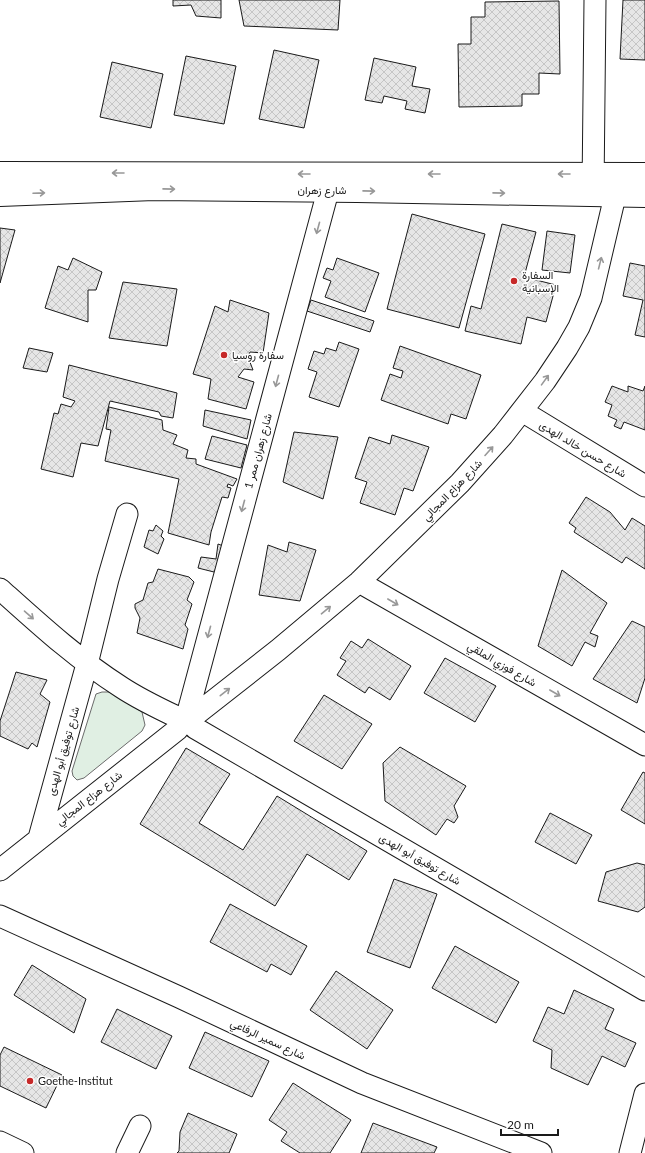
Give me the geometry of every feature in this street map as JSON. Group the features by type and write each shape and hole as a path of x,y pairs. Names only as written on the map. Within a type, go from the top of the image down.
{"main road":[{"name":"شارع زهران","path":"0,173 645,174"},
{"name":"شارع زهران","path":"0,195 154,188 645,196"}],"street":[{"path":"593,195 595,0"},
{"name":"شارع زهران ممر 1","path":"186,720 328,190"},
{"name":"شارع هزاع المجالي","path":"0,870 186,720 278,650 359,582 460,483 503,435 522,411 567,348 579,327 591,298 615,196"},
{"name":"شارع حسن خالد الهدى","path":"522,411 645,486"},
{"name":"شارع توفيق أبو الهدى","path":"39,838 87,664 108,579 127,514"},
{"name":"شارع فوزي الملقي","path":"359,582 645,745"},
{"name":"شارع توفيق أبو الهدى","path":"0,589 87,664 122,688 186,720 645,990"},
{"name":"شارع سمير الرفاعي","path":"0,916 362,1083 541,1153"},
{"path":"630,1153 645,1094"},
{"path":"127,1153 140,1126"},
{"path":"0,1142 23,1153"}],"green space":[{"path":"110,692 142,712 145,725 142,731 84,778 77,780 73,776 72,771 96,694"}],"building":[{"path":"173,0 221,0 221,18 196,16 191,5 173,6"},
{"path":"239,0 340,0 338,30 244,26"},
{"path":"623,0 645,0 645,60 620,59"},
{"path":"559,1 560,74 539,73 539,94 522,94 522,106 459,107 458,44 471,44 471,17 485,17 485,2"},
{"path":"274,50 319,60 304,128 259,119"},
{"path":"186,56 236,66 224,124 174,115"},
{"path":"374,58 416,67 412,86 430,89 425,113 405,109 407,101 384,96 382,103 365,100"},
{"path":"112,62 163,74 151,128 100,117"},
{"path":"412,214 485,234 459,328 387,309"},
{"name":"السفارة الإسبانية","path":"502,224 536,232 524,277 556,285 546,322 527,317 521,344 465,331 471,306 481,309"},
{"path":"0,228 15,230 0,283"},
{"path":"547,231 575,235 570,273 542,270"},
{"path":"73,258 102,272 96,290 88,290 88,322 45,308 58,266 68,270"},
{"path":"337,258 379,273 365,312 325,297 331,281 323,278 327,268 333,270"},
{"path":"630,263 645,266 645,337 635,335 643,300 623,296"},
{"path":"123,282 177,289 167,346 109,338"},
{"name":"سفارة روسيا","path":"230,300 269,313 263,353 250,352 248,357 253,370 244,369 238,377 254,382 246,409 208,399 211,379 193,374 215,306 228,312"},
{"path":"311,300 374,321 370,332 307,311"},
{"path":"339,342 359,349 339,407 309,397 317,372 308,369 314,351 324,354 326,348 336,351"},
{"path":"400,346 481,375 466,419 451,414 448,424 381,400 390,374 401,378 403,371 393,368"},
{"path":"29,348 53,353 47,372 23,368"},
{"path":"69,365 177,393 173,418 161,416 159,412 110,401 98,446 81,443 73,477 41,469 54,413 58,414 61,404 71,407 75,401 63,397"},
{"path":"612,386 628,392 628,386 643,391 645,386 645,430 624,422 621,429 614,426 617,420 608,416 612,405 605,402"},
{"path":"109,407 162,420 163,430 177,435 173,444 188,450 186,458 196,459 196,464 237,479 233,486 228,484 227,487 231,488 228,498 222,497 211,532 209,545 168,533 179,479 105,461 111,430 106,429"},
{"path":"205,410 251,420 247,439 203,426"},
{"path":"294,432 338,437 323,499 283,482"},
{"path":"392,435 429,447 413,491 404,488 395,515 360,503 367,482 355,478 369,437 390,444"},
{"path":"212,436 247,445 241,468 205,459"},
{"path":"586,497 610,512 625,530 632,518 645,526 645,569 626,557 622,563 574,532 576,528 569,523"},
{"path":"156,525 163,531 161,536 164,539 158,554 144,547 149,530 153,531"},
{"path":"289,542 316,550 300,601 259,595 268,545 287,552"},
{"path":"218,544 226,547 218,573 198,568 201,557 216,559"},
{"path":"158,569 189,577 194,582 187,600 192,604 185,625 188,629 183,649 137,633 140,618 135,608 135,604 143,600 148,583 153,582"},
{"path":"562,570 607,603 590,633 598,636 595,647 585,642 572,666 538,646"},
{"path":"632,621 645,627 645,678 637,703 593,679"},
{"path":"368,639 411,666 390,700 369,687 365,693 337,675 346,661 340,658 351,641 362,648"},
{"path":"445,658 496,686 475,722 424,693"},
{"path":"16,672 47,680 40,694 50,702 37,747 32,743 28,749 0,736 0,721"},
{"path":"324,695 372,724 342,769 294,741"},
{"path":"400,747 466,786 454,806 458,817 454,823 447,819 436,835 385,801 383,763"},
{"path":"186,748 230,774 199,823 243,850 277,796 367,851 349,880 307,854 275,906 140,824"},
{"path":"643,772 645,773 645,824 621,810"},
{"path":"550,813 592,835 576,864 535,842"},
{"path":"637,863 645,865 645,907 638,912 598,901 606,872"},
{"path":"394,879 437,894 410,968 367,952"},
{"path":"230,904 307,946 291,975 271,964 267,972 210,942"},
{"path":"455,946 519,982 496,1023 432,988"},
{"path":"32,965 86,999 74,1033 14,995"},
{"path":"336,971 393,1010 367,1049 310,1010"},
{"path":"574,990 614,1009 605,1029 636,1043 625,1067 602,1056 588,1085 551,1068 552,1050 533,1041 548,1007 564,1014"},
{"path":"117,1009 172,1036 156,1069 101,1042"},
{"path":"205,1032 269,1061 252,1097 189,1068"},
{"name":"Goethe-Institut","path":"4,1047 62,1075 46,1108 0,1086 0,1055"},
{"path":"293,1083 351,1120 330,1153 300,1153 281,1141 287,1132 269,1120"},
{"path":"188,1113 237,1134 229,1153 177,1153 179,1151 180,1132"},
{"path":"373,1123 437,1147 434,1153 361,1153"}],"place":[{"name":"السفارة الإسبانية","path":"514,281"},
{"name":"سفارة روسيا","path":"224,355"},
{"name":"Goethe-Institut","path":"30,1081"}]}
